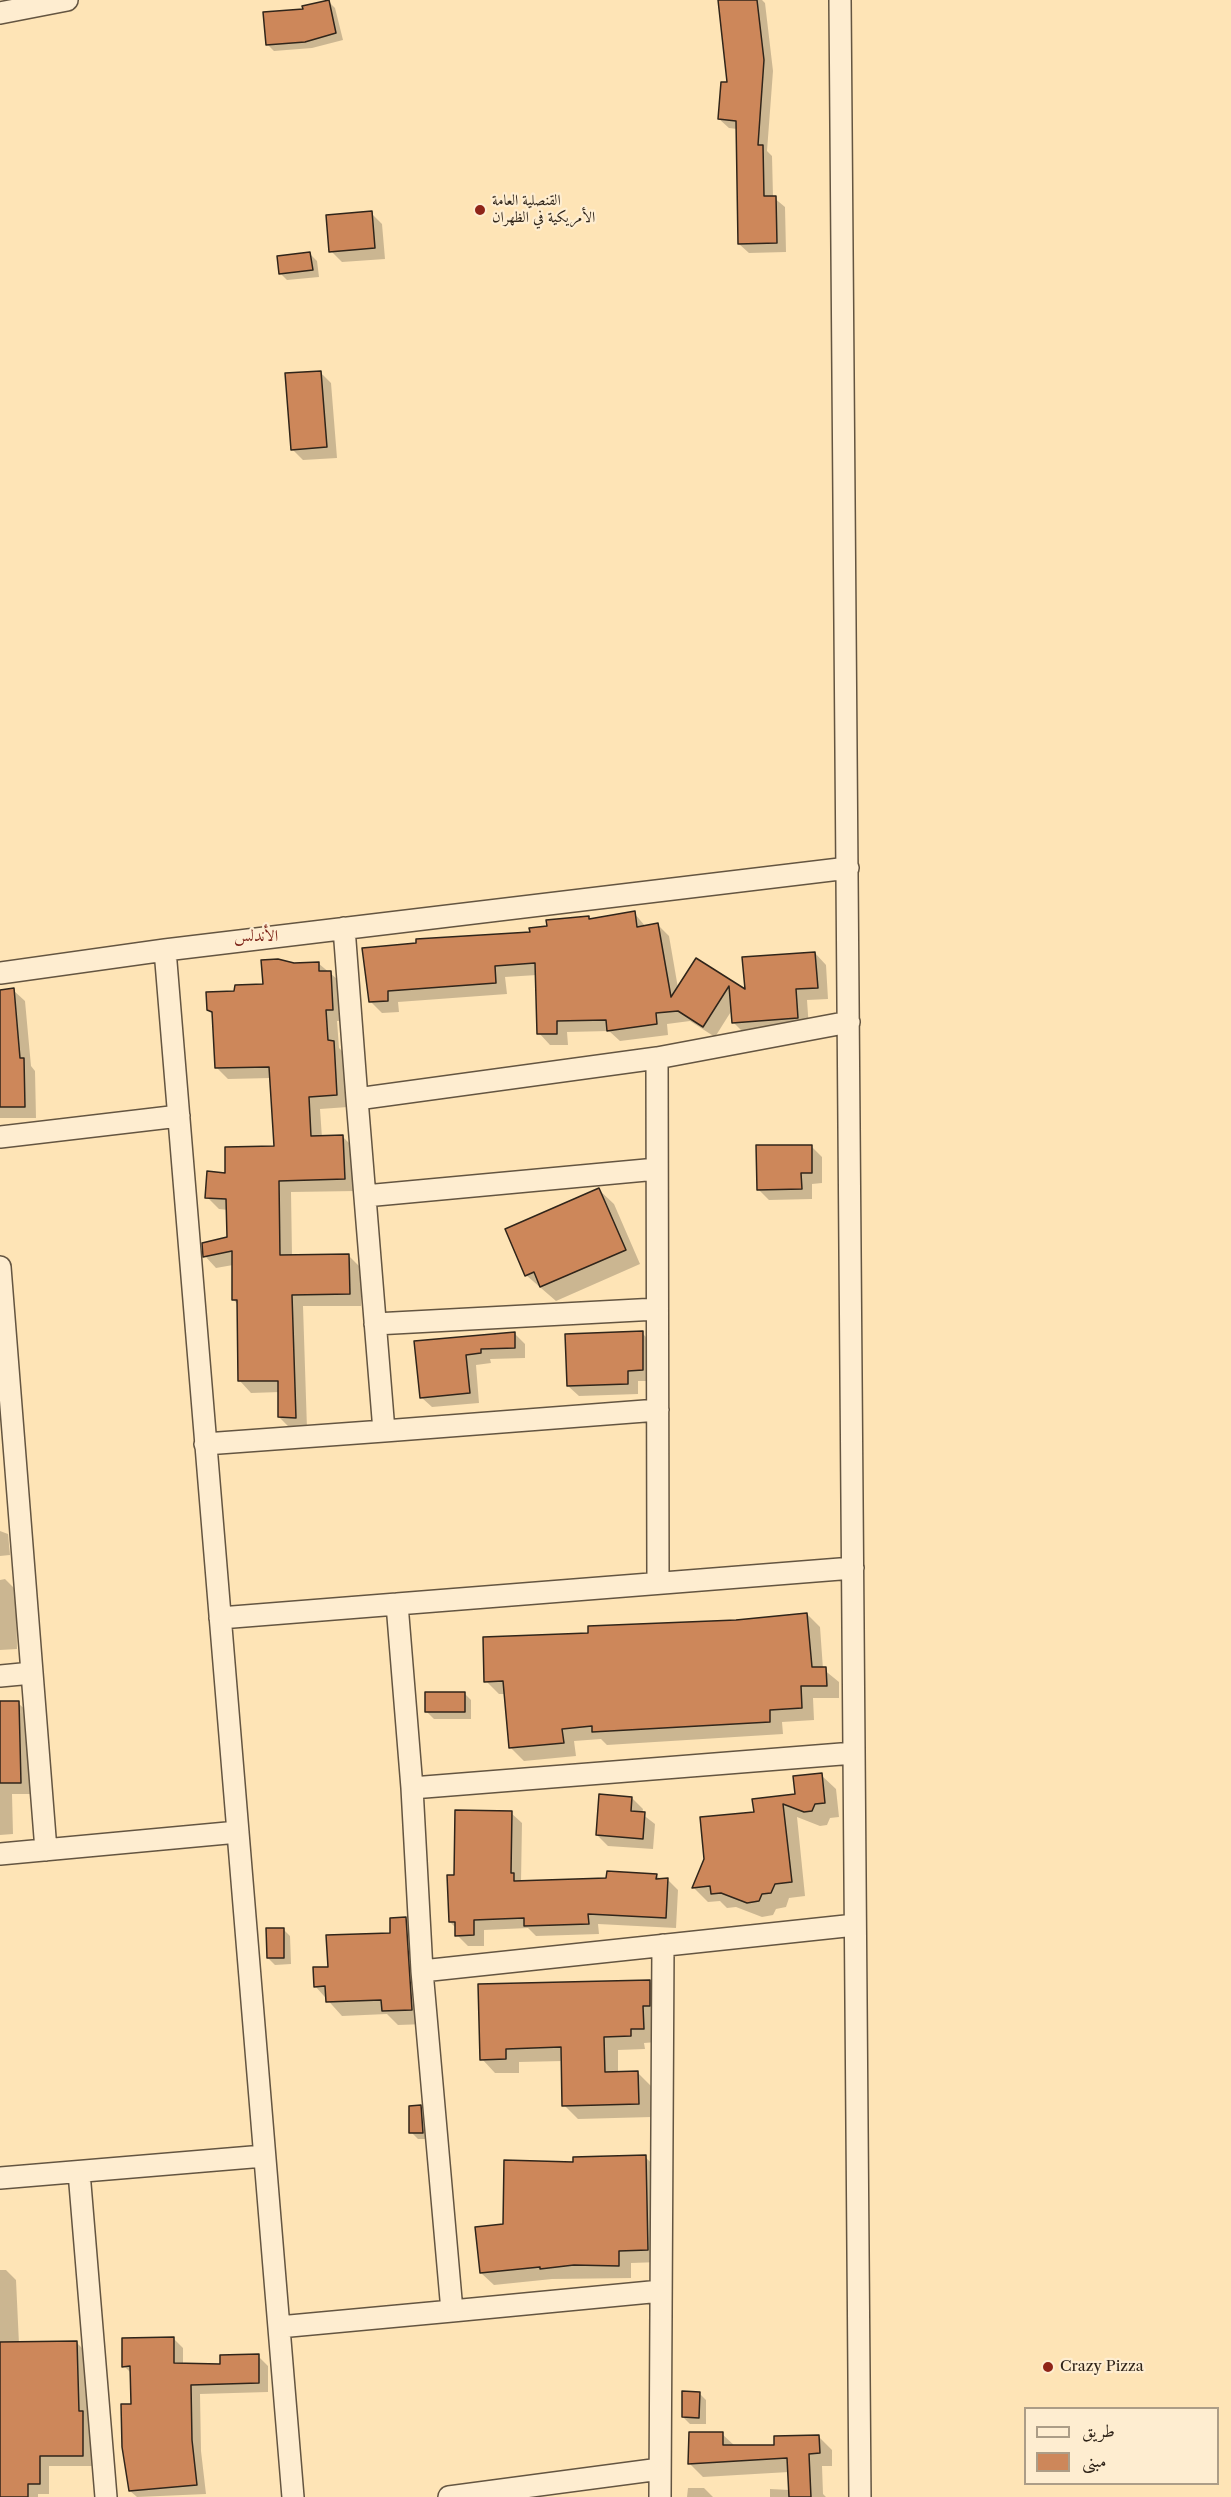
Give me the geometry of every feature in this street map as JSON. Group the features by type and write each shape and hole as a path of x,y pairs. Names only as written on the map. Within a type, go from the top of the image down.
{"street":[{"path":"0,13 67,0"},
{"path":"840,0 860,2497"},
{"path":"0,973 165,950 848,868"},
{"path":"344,928 384,1431"},
{"path":"165,950 292,2497"},
{"path":"357,1099 657,1058 849,1022"},
{"path":"657,1058 658,1583"},
{"path":"0,1137 178,1116"},
{"path":"365,1196 657,1169"},
{"path":"0,1267 46,1850"},
{"path":"375,1324 657,1309"},
{"path":"206,1444 658,1410"},
{"path":"220,1618 853,1568"},
{"path":"397,1604 412,1788 422,1971 452,2311"},
{"path":"0,1676 32,1673"},
{"path":"412,1788 854,1754"},
{"path":"0,1854 238,1832"},
{"path":"422,1971 855,1925"},
{"path":"660,2497 663,1945"},
{"path":"0,2178 264,2156"},
{"path":"79,2172 106,2497"},
{"path":"279,2327 661,2291"},
{"path":"449,2497 660,2469"}],"building":[{"path":"329,0 336,33 305,42 266,45 263,12 303,9 302,6"},
{"path":"718,0 757,0 764,60 758,145 763,145 764,196 776,196 777,243 738,244 736,121 718,119 721,82 727,82"},
{"path":"372,211 375,248 329,252 326,215"},
{"path":"310,252 313,270 279,274 277,256"},
{"path":"321,371 327,447 291,450 285,373"},
{"path":"635,911 637,927 658,923 671,997 696,958 745,989 742,957 815,952 818,988 796,989 798,1018 732,1023 729,986 703,1027 678,1011 656,1013 657,1024 607,1031 606,1020 557,1021 557,1034 537,1034 535,963 495,966 496,983 388,991 388,1001 369,1002 362,948 416,943 416,939 530,932 529,928 547,926 546,920 589,916 589,919"},
{"path":"278,959 294,963 319,962 319,971 331,971 333,1010 326,1010 328,1040 334,1041 337,1095 309,1097 311,1136 343,1135 345,1179 279,1181 280,1255 349,1254 350,1294 292,1295 296,1418 278,1417 278,1381 238,1381 237,1300 232,1300 232,1251 203,1257 202,1243 227,1237 226,1199 205,1198 207,1171 225,1173 225,1147 274,1146 269,1067 215,1068 212,1012 207,1010 206,992 234,991 235,985 263,984 261,960"},
{"path":"14,988 20,1058 24,1058 25,1107 0,1107 0,990"},
{"path":"756,1145 812,1145 812,1173 801,1173 802,1189 757,1190"},
{"path":"599,1188 626,1250 540,1287 534,1272 525,1276 505,1229"},
{"path":"643,1331 643,1370 628,1371 628,1384 567,1386 565,1334"},
{"path":"515,1332 515,1348 481,1349 481,1353 466,1355 470,1393 420,1398 414,1341"},
{"path":"807,1613 812,1667 826,1667 827,1686 801,1686 802,1708 770,1710 770,1722 592,1732 592,1726 562,1729 564,1743 509,1748 503,1681 484,1682 483,1637 588,1633 588,1626 736,1620"},
{"path":"425,1692 465,1692 465,1712 425,1712"},
{"path":"0,1701 19,1701 21,1783 0,1783"},
{"path":"822,1773 825,1803 815,1804 812,1811 804,1812 783,1804 792,1882 775,1884 771,1893 762,1894 759,1901 747,1903 721,1893 711,1894 710,1886 692,1888 704,1859 700,1817 754,1812 752,1799 795,1794 793,1776"},
{"path":"599,1794 632,1797 631,1811 645,1812 643,1839 596,1835"},
{"path":"455,1810 512,1811 511,1873 514,1873 514,1881 606,1878 607,1871 657,1874 656,1879 668,1878 666,1918 588,1914 589,1924 524,1926 524,1918 474,1920 474,1935 455,1936 455,1922 449,1922 447,1875 454,1875"},
{"path":"406,1917 412,2010 382,2011 381,2000 326,2002 325,1986 314,1987 313,1967 328,1967 326,1935 390,1933 390,1918"},
{"path":"266,1928 284,1928 284,1958 267,1958"},
{"path":"650,1980 650,2006 643,2006 644,2029 631,2029 631,2036 604,2037 605,2072 638,2071 639,2104 562,2106 561,2047 506,2049 506,2059 480,2060 478,1984"},
{"path":"421,2105 423,2133 409,2133 409,2106"},
{"path":"646,2155 648,2250 619,2251 619,2266 574,2265 480,2273 475,2227 503,2224 504,2160 573,2162 573,2157"},
{"path":"174,2337 174,2363 220,2364 220,2355 259,2354 259,2383 191,2385 192,2440 197,2485 129,2491 122,2447 121,2404 131,2404 130,2366 122,2367 122,2338"},
{"path":"77,2341 79,2411 83,2411 83,2456 40,2456 40,2484 28,2484 28,2497 0,2497 0,2342"},
{"path":"682,2391 700,2392 699,2418 682,2417"},
{"path":"689,2432 723,2432 723,2445 774,2445 774,2436 819,2435 820,2453 809,2454 811,2497 789,2497 787,2458 688,2464"}],"place":[{"name":"القنصلية العامة الأمريكية في الظهران","path":"480,210"},
{"name":"Crazy Pizza","path":"1048,2367"}],"district":[{"name":"الأندلس","path":"256,936"}]}
